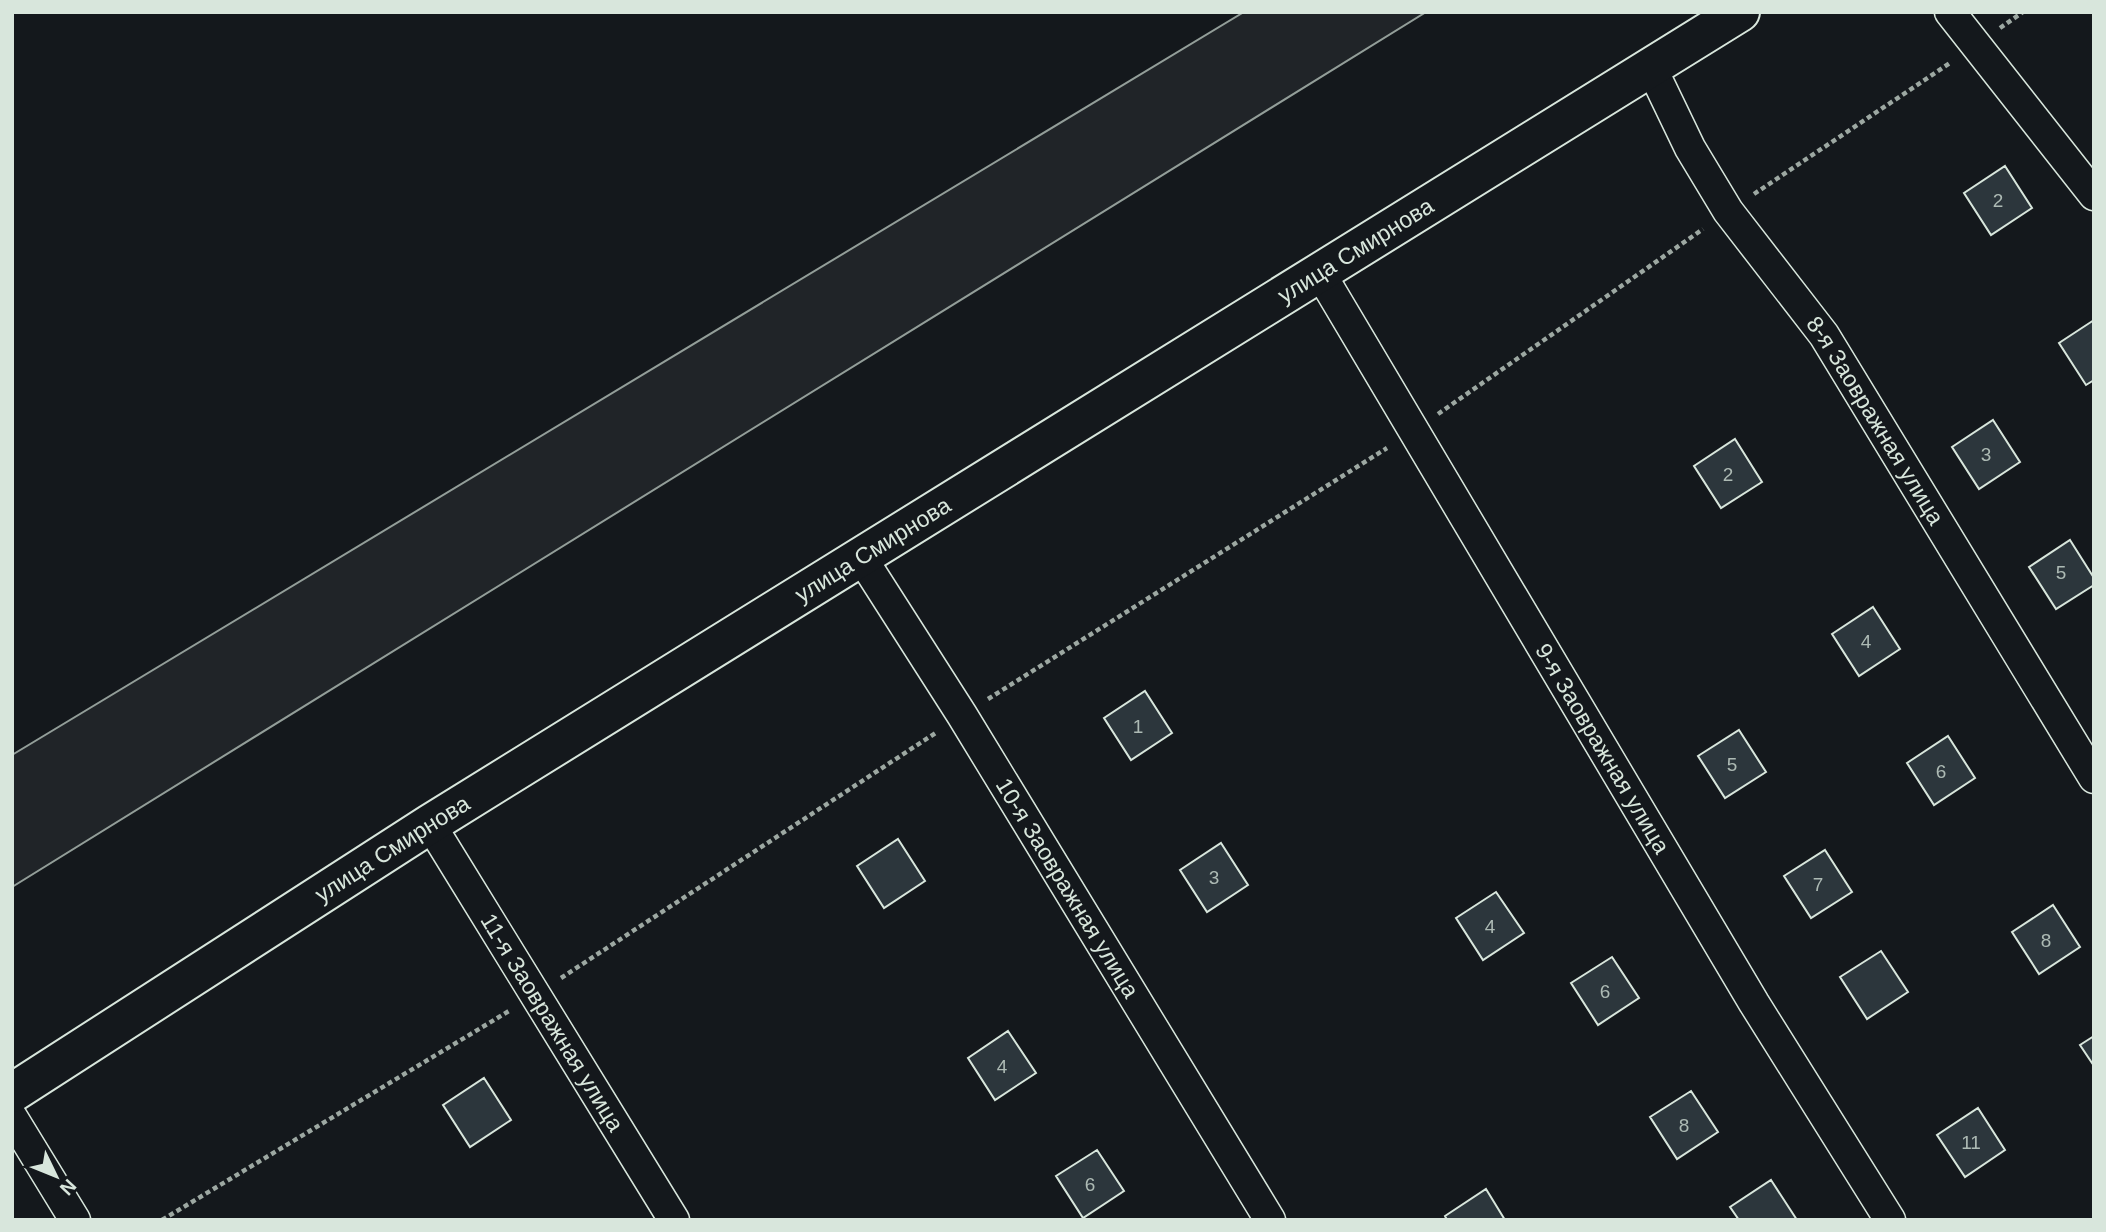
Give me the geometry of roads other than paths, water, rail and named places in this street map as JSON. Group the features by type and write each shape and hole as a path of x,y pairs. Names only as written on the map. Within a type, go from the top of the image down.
{"main road":[{"name":"улица Смирнова","path":"12,1093 430,824 1740,12"}],"street":[{"path":"1950,12 2094,195"},
{"name":"8-я Заовражная улица","path":"1651,67 1690,148 1728,211 1824,335 2094,778"},
{"name":"9-я Заовражная улица","path":"1320,272 1754,1003 1889,1220"},
{"name":"10-я Заовражная улица","path":"861,557 962,715 1270,1220"},
{"name":"11-я Заовражная улица","path":"430,824 674,1220"},
{"path":"12,1117 75,1220"}]}
